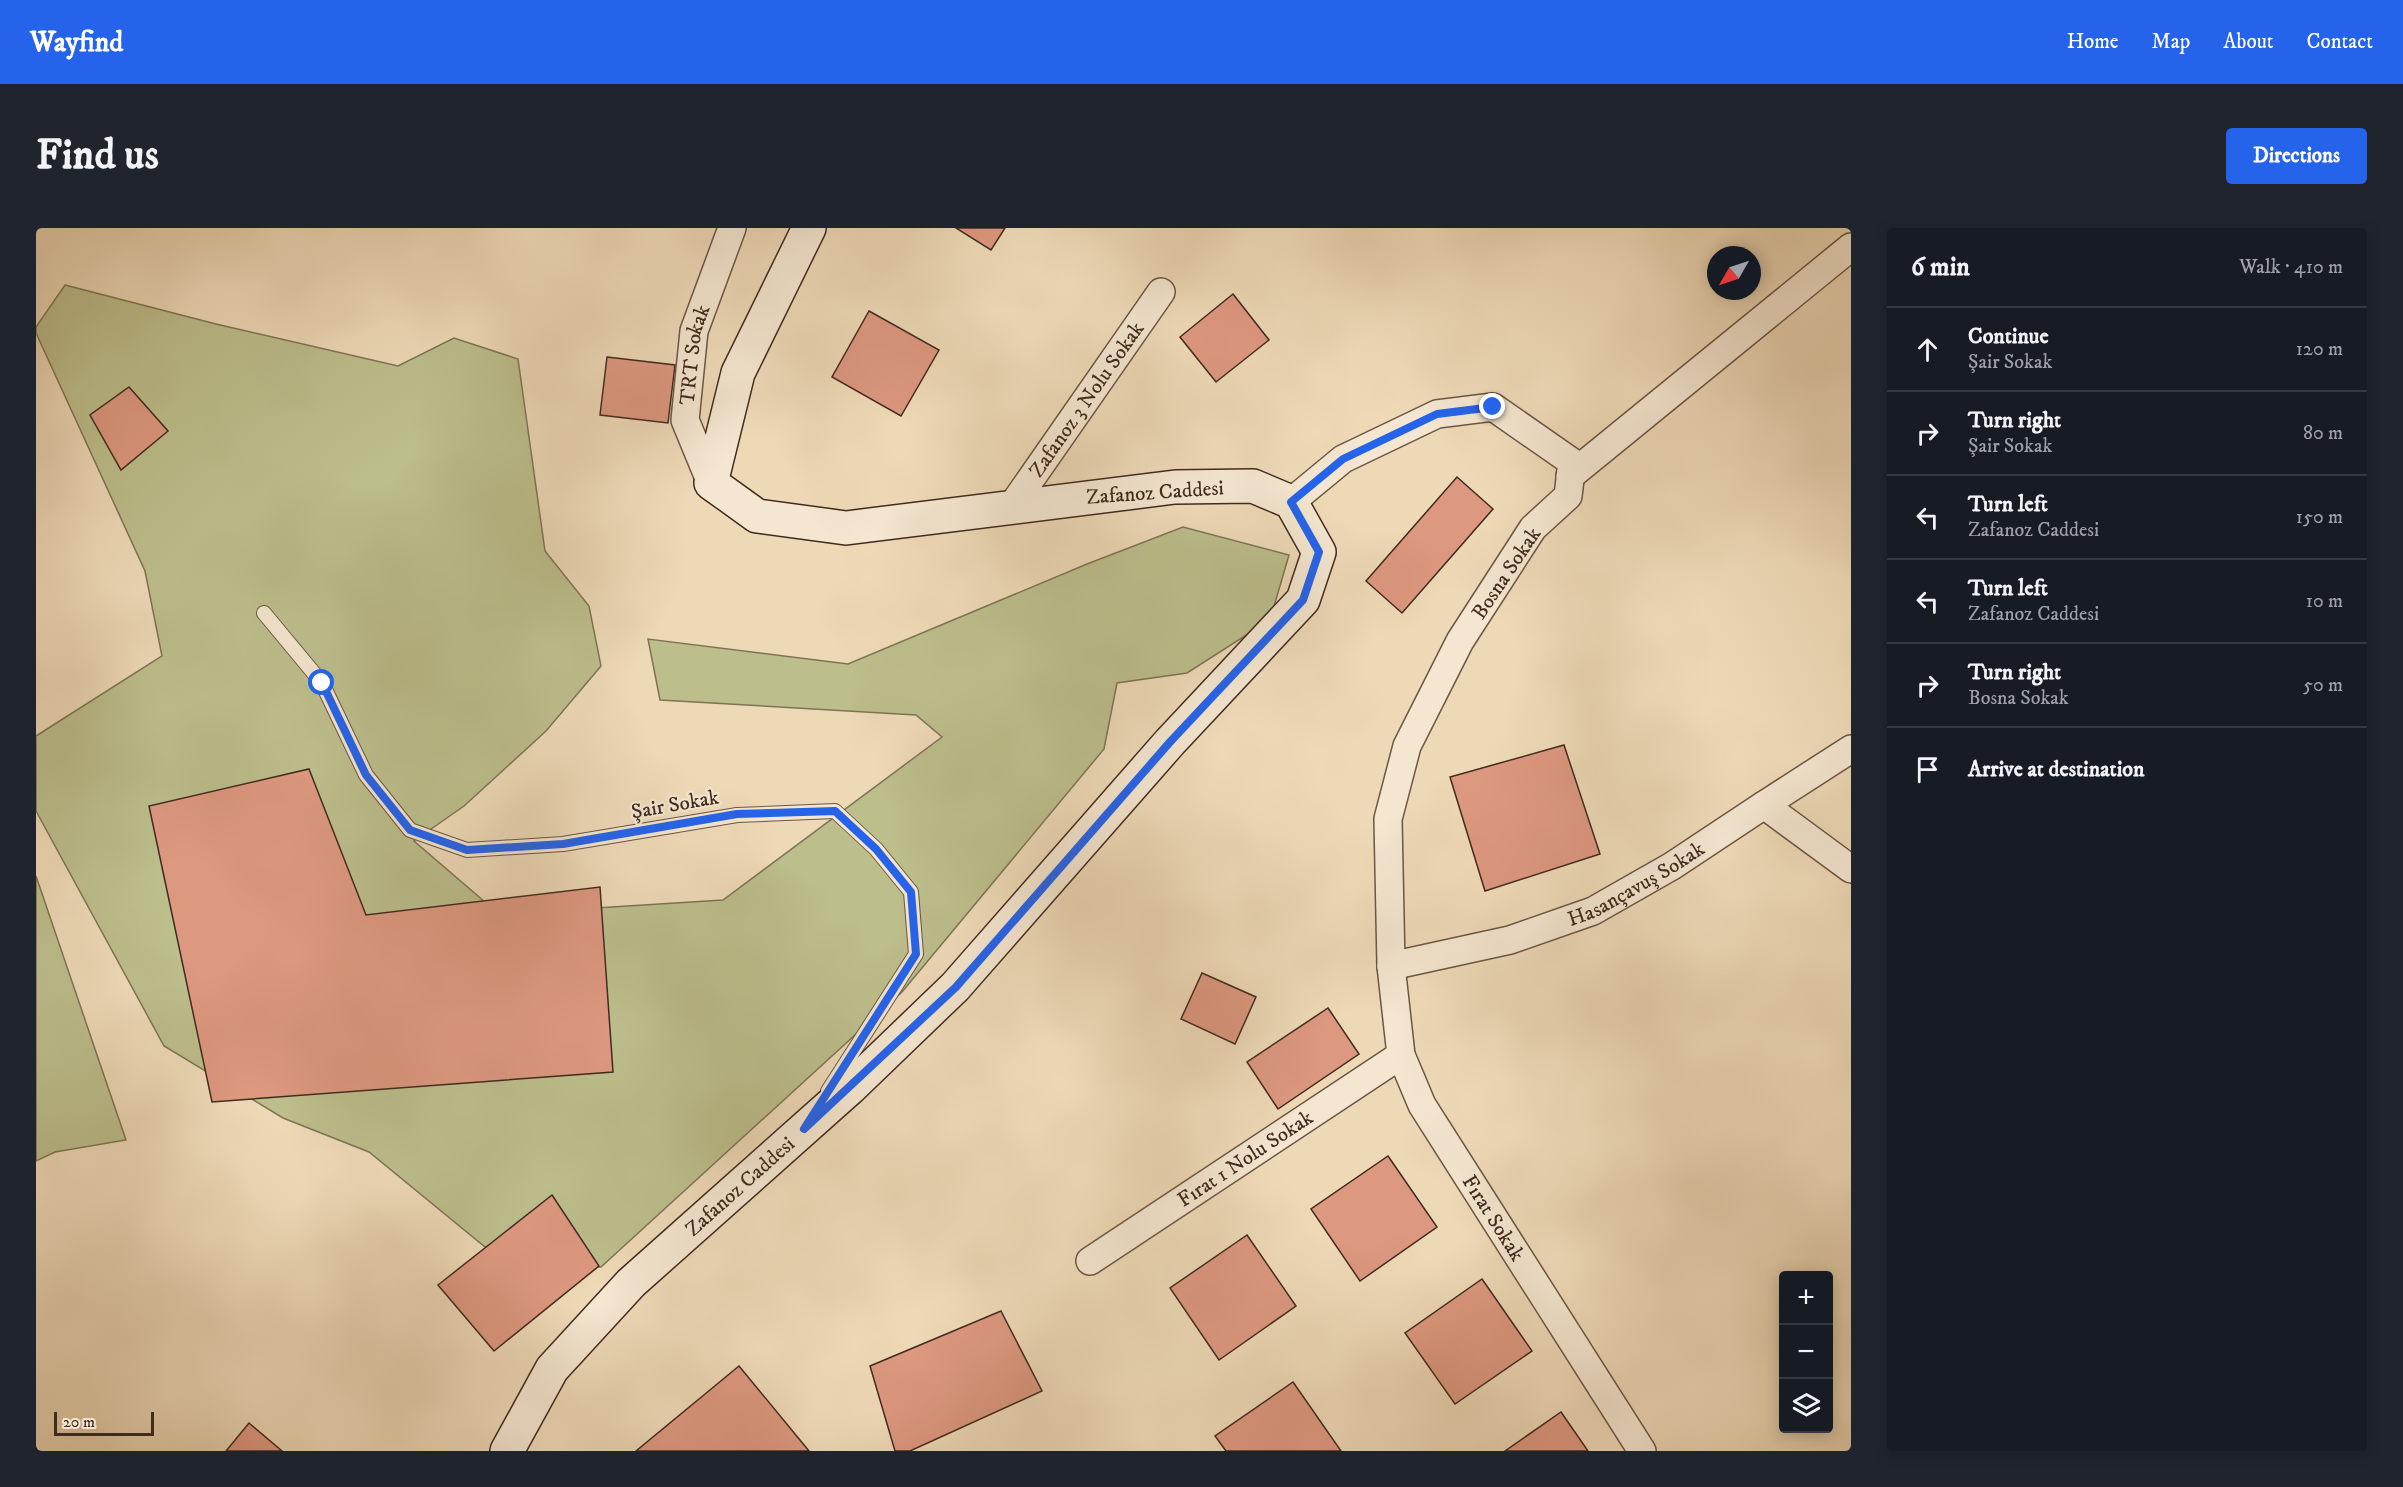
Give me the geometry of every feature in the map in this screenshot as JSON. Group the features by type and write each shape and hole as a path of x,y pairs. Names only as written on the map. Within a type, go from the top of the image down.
{"street":[{"name":"TRT Sokak","path":"711,483 685,420 694,331 732,228"},
{"path":"711,483 738,373 810,228"},
{"path":"1570,476 1851,247"},
{"name":"Zafanoz 3 Nolu Sokak","path":"1012,506 1161,292"},
{"path":"1291,502 1343,459 1437,414 1493,407 1572,462 1570,476"},
{"name":"Bosna Sokak","path":"1391,966 1388,819 1407,746 1460,642 1533,528 1568,496 1570,476"},
{"name":"Zafanoz Caddesi","path":"507,1451 552,1369 631,1282 804,1129 956,987 1170,742 1303,600 1319,552 1291,502 1253,486 1175,486 846,528 757,516 711,483"},
{"name":"Hasançavuş Sokak","path":"1391,966 1510,940 1593,911 1672,866 1851,749"},
{"path":"1764,805 1851,869"},
{"name":"Fırat Sokak","path":"1391,966 1401,1055 1422,1105 1642,1451"},
{"name":"Fırat 1 Nolu Sokak","path":"1090,1261 1401,1055"}],"lane":[{"name":"Şair Sokak","path":"264,613 322,683 366,775 410,830 467,850 563,844 737,814 835,811 876,849 911,892 916,954 804,1129"}],"green space":[{"path":"65,285 216,324 398,366 454,338 518,359 545,551 589,606 601,666 546,731 464,806 414,841 499,914 723,900 942,737 916,715 660,700 648,639 848,664 1087,564 1183,527 1289,555 1270,620 1187,673 1117,683 1104,749 902,992 601,1267 507,1265 369,1152 283,1118 164,1046 36,811 36,736 162,656 145,571 36,333 36,327"},
{"path":"36,876 126,1140 55,1152 36,1161"}],"building":[{"path":"956,228 1005,228 991,250"},
{"path":"1233,294 1269,340 1216,382 1180,337"},
{"path":"869,311 939,350 901,416 832,377"},
{"path":"607,357 675,365 668,423 600,415"},
{"path":"129,387 168,431 121,470 90,415"},
{"path":"1457,477 1493,509 1402,613 1366,581"},
{"path":"1564,745 1600,854 1485,891 1450,777"},
{"path":"309,769 366,915 600,887 613,1072 212,1102 149,806"},
{"path":"1202,973 1256,997 1235,1044 1181,1019"},
{"path":"1328,1008 1359,1054 1278,1109 1247,1062"},
{"path":"1388,1156 1437,1227 1360,1281 1311,1209"},
{"path":"552,1195 599,1266 494,1351 438,1285"},
{"path":"1247,1235 1296,1306 1219,1360 1170,1288"},
{"path":"1482,1279 1532,1351 1455,1404 1405,1333"},
{"path":"1001,1311 1042,1391 910,1451 895,1451 870,1366"},
{"path":"739,1366 809,1451 636,1451"},
{"path":"1293,1382 1341,1451 1226,1451 1215,1436"},
{"path":"1561,1412 1588,1451 1505,1451"},
{"path":"249,1423 282,1451 226,1451"}],"route":[{"path":"322,683 366,775 410,830 467,850 563,844 737,814 835,811 876,849 911,892 916,954 804,1129 956,987 1170,742 1303,600 1319,552 1291,502 1343,459 1437,414 1493,407"}]}
